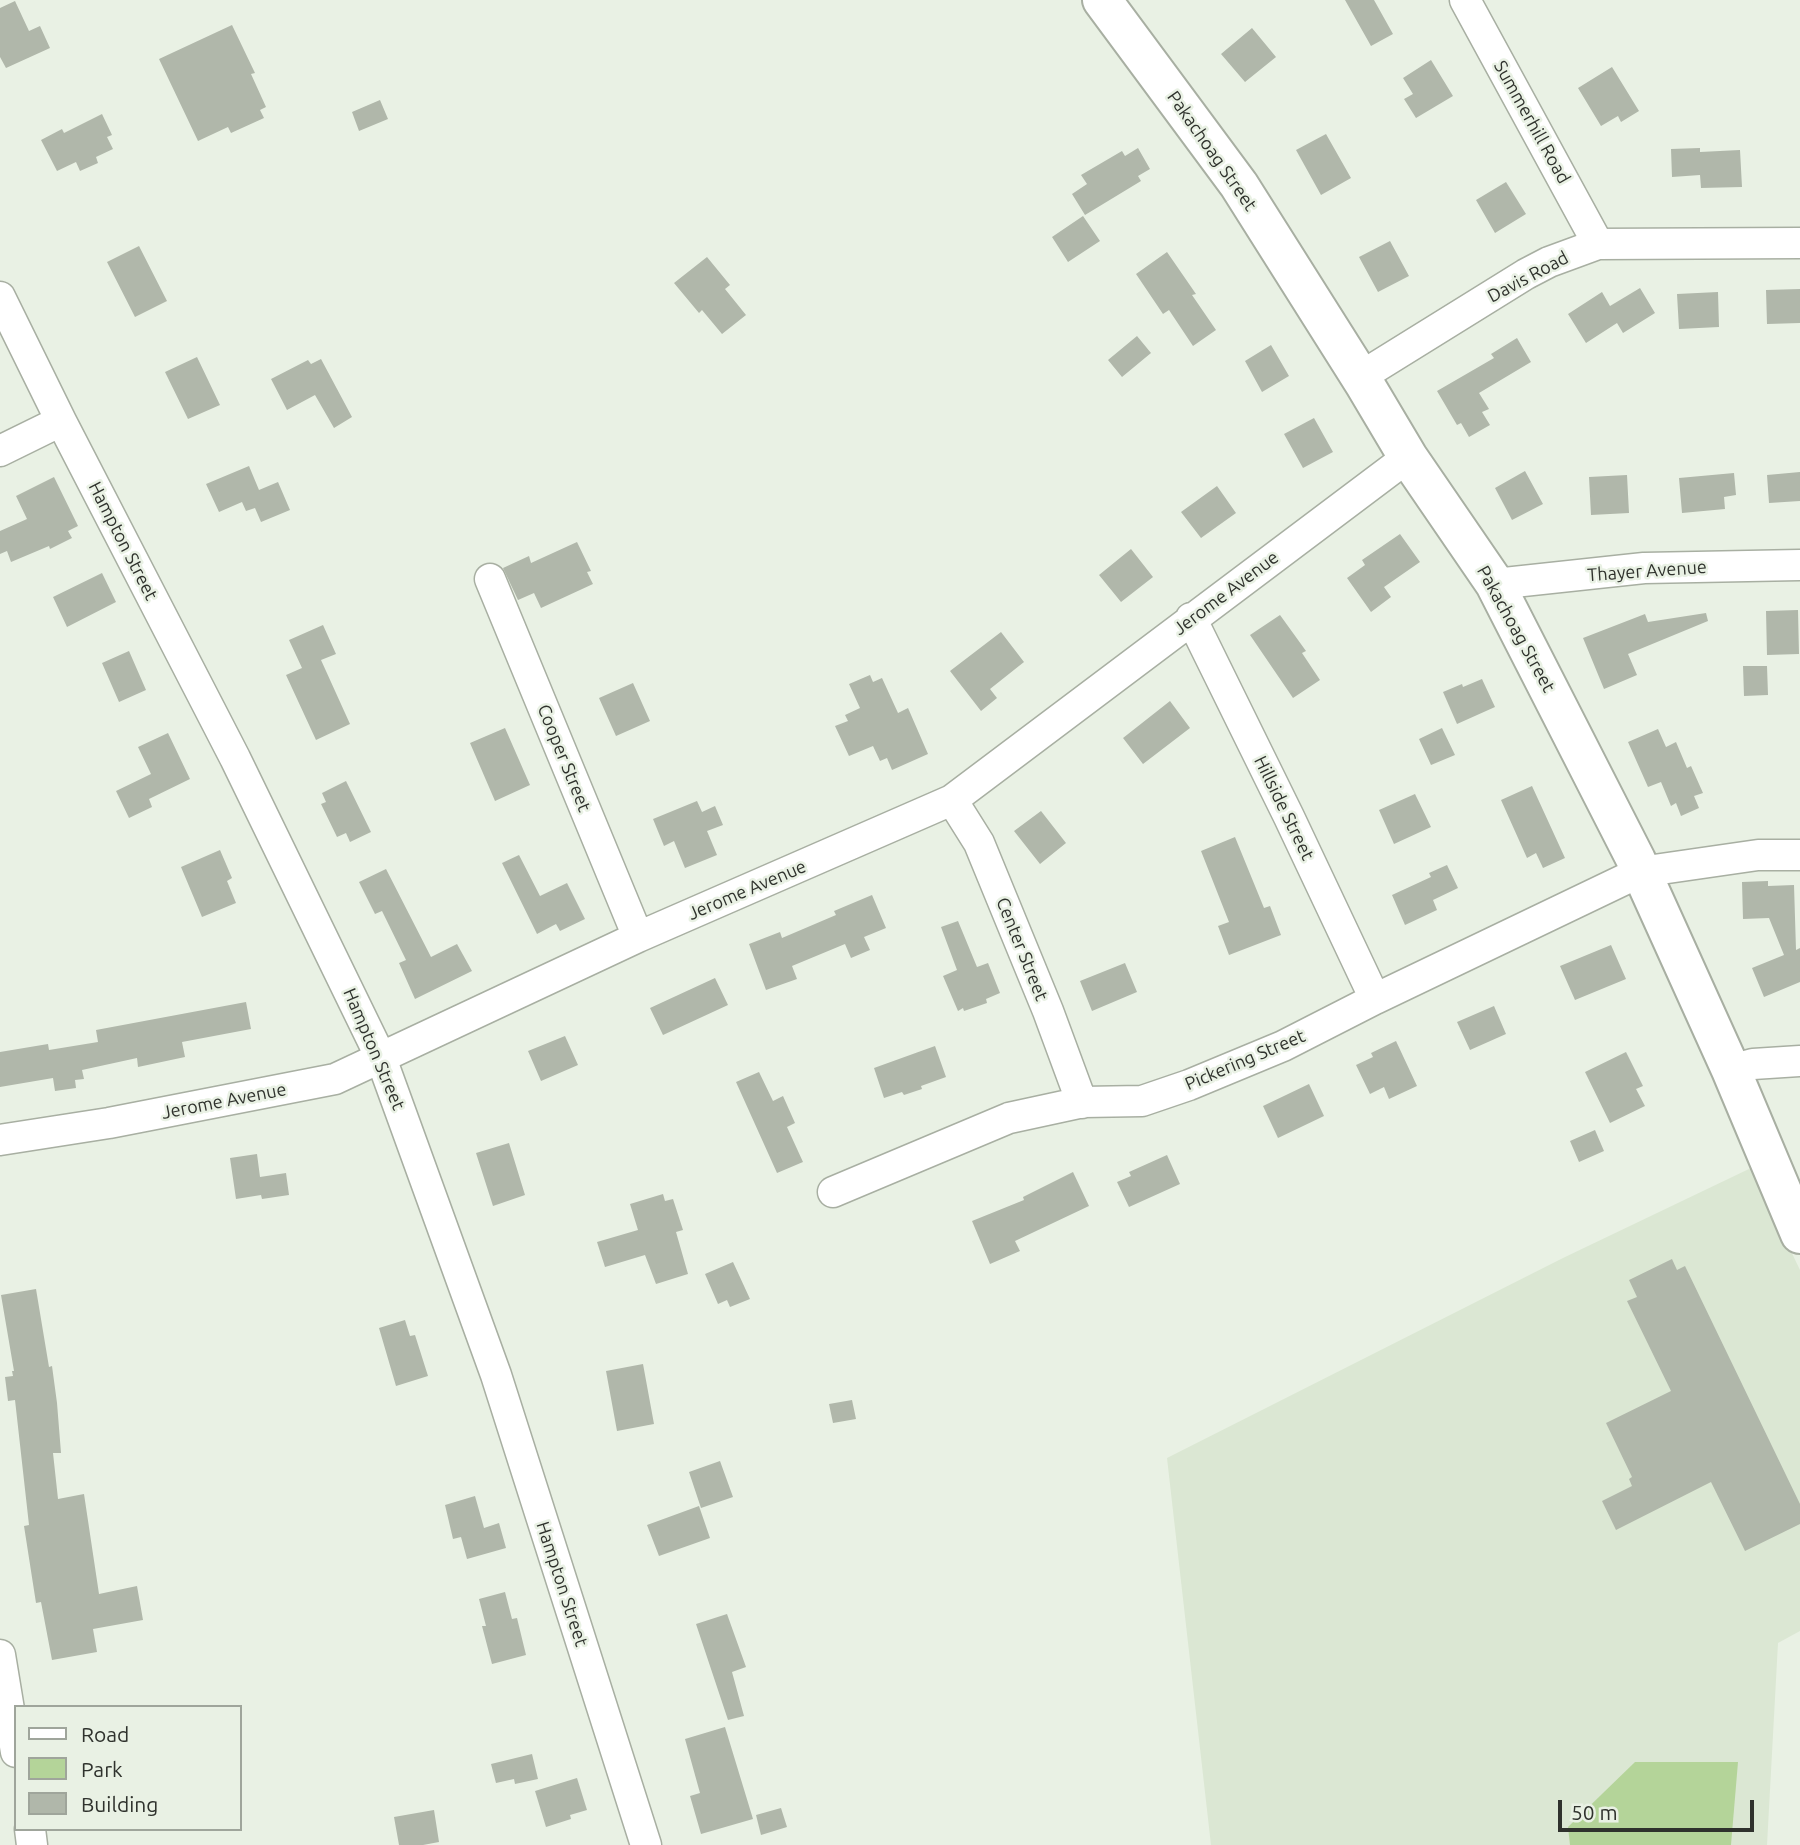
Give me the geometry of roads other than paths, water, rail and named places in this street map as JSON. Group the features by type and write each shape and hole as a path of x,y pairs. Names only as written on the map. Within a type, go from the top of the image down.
{"street":[{"name":"Pakachoag Street","path":"1102,0 1239,185 1408,457 1495,584 1636,860 1731,1070 1800,1234"},
{"name":"Summerhill Road","path":"1465,0 1598,244"},
{"name":"Davis Road","path":"1360,377 1527,274 1549,262 1598,244 1800,243"},
{"name":"Hampton Street","path":"0,297 61,421 236,758 382,1058 496,1375 646,1845"},
{"path":"0,451 61,421"},
{"name":"Jerome Avenue","path":"0,1140 109,1123 335,1079 638,937 952,800 1408,457"},
{"name":"Thayer Avenue","path":"1495,584 1644,568 1800,565"},
{"name":"Cooper Street","path":"490,579 638,937"},
{"name":"Hillside Street","path":"1191,618 1375,999"},
{"name":"Center Street","path":"952,800 979,843 1048,1011 1082,1103"},
{"name":"Pickering Street","path":"833,1192 1009,1118 1082,1103 1142,1101 1189,1085 1283,1046 1640,872 1758,855 1800,855"},
{"path":"1731,1070 1754,1064 1800,1061"},
{"path":"0,1654 14,1740"}]}
